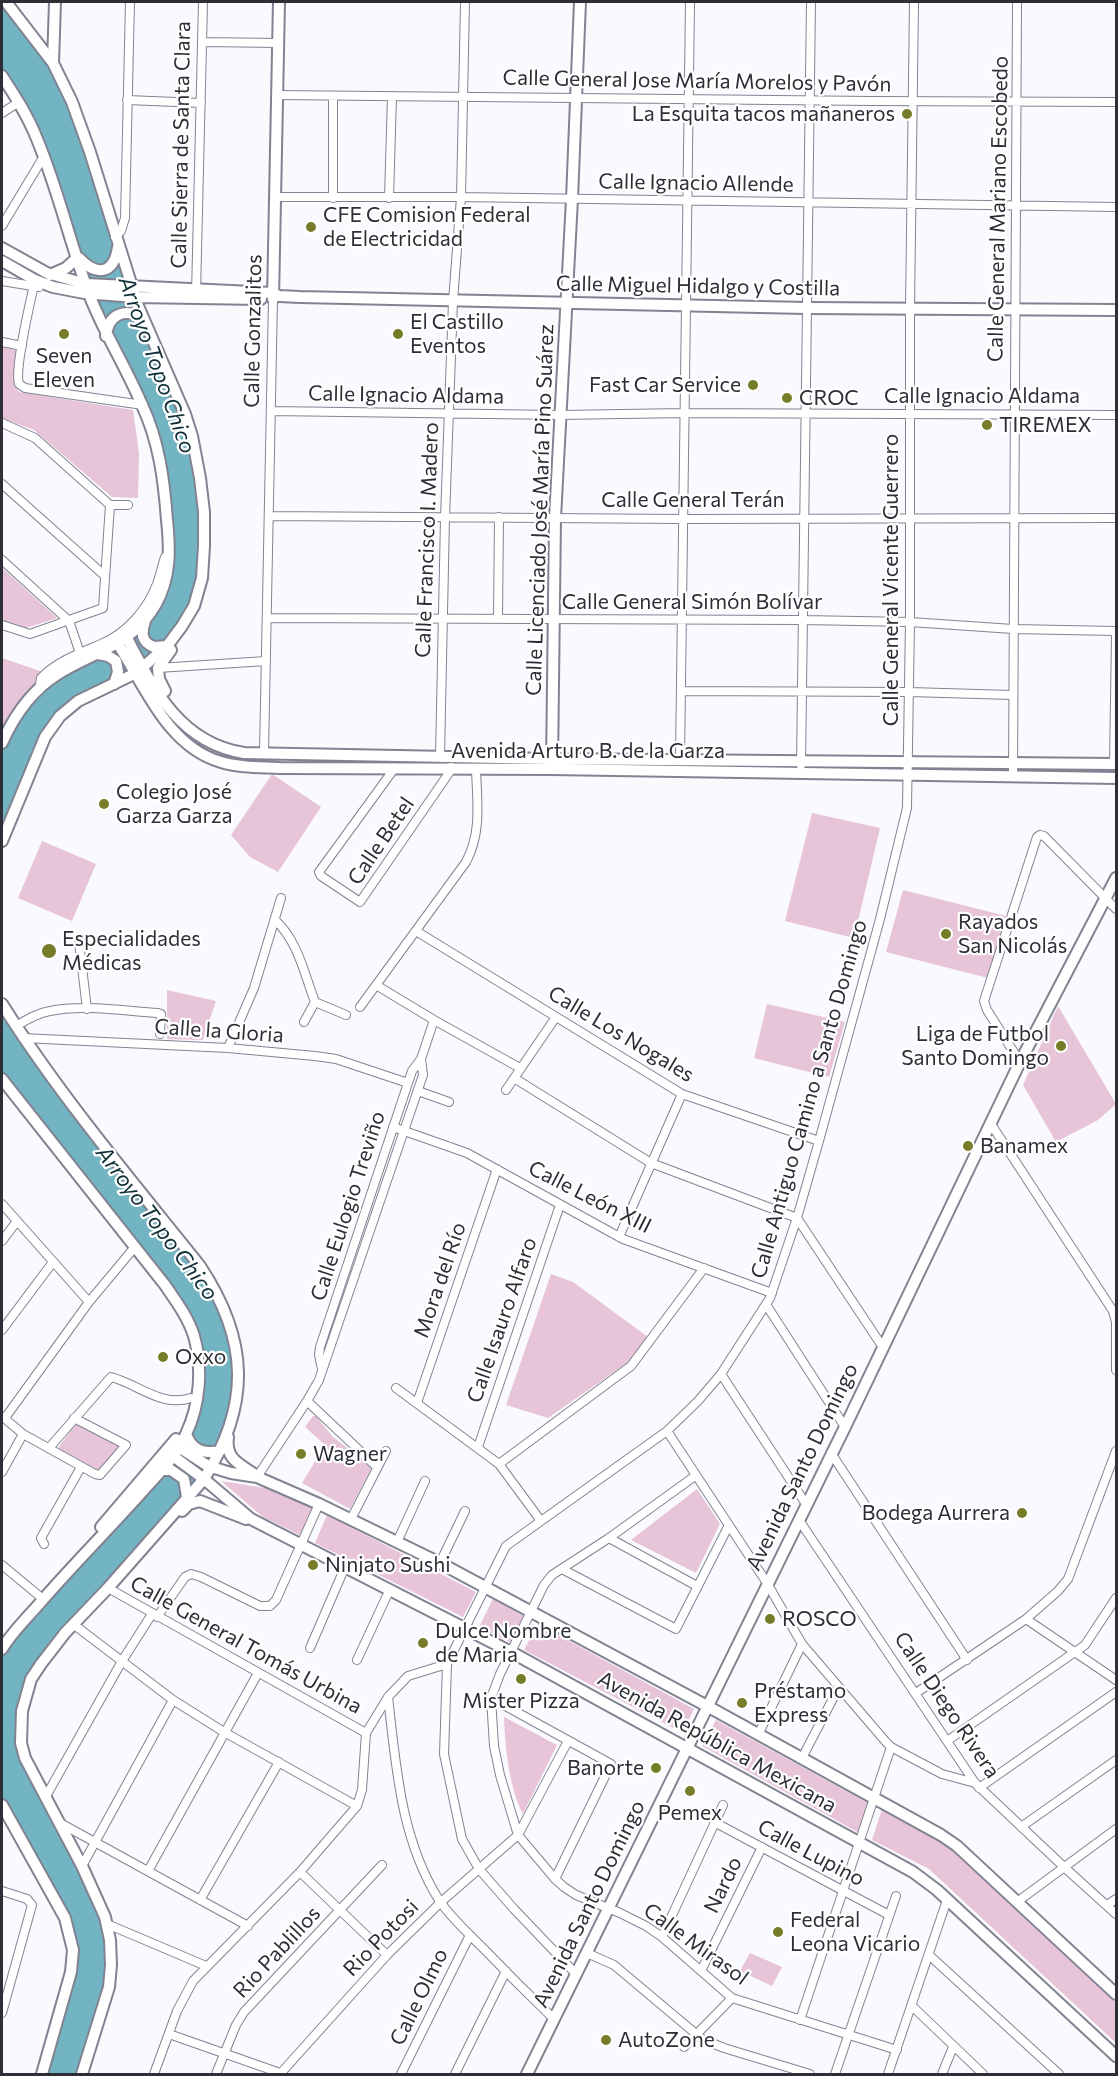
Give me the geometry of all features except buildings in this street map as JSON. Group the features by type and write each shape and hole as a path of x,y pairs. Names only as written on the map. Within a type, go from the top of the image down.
{"main road":[{"path":"6,2 53,63 67,90 90,152 129,292 185,414 192,436 204,512 202,597 183,636 158,668 159,679 172,704 166,711 153,711 139,686 130,683 56,720"},
{"path":"53,63 55,2"},
{"name":"Calle Gonzalitos","path":"275,296 274,197 279,2"},
{"name":"Calle Licenciado José María Pino Suárez","path":"552,764 555,518 573,199 580,2"},
{"path":"2,76 19,102 44,156 107,333 143,405 162,468 170,548 162,592 145,620 122,641 49,681 16,715 2,743"},
{"path":"79,259 93,269 101,271 111,266 117,246"},
{"path":"2,248 50,275 90,290"},
{"path":"50,275 79,259"},
{"path":"2,261 35,283 90,290"},
{"name":"Calle Miguel Hidalgo y Costilla","path":"90,290 567,304 1116,310"},
{"path":"107,333 117,314 126,312 140,316"},
{"path":"2,841 33,764 56,720 78,701 140,670 167,646 183,626 194,606 202,578"},
{"path":"145,620 142,632 144,640 154,648 167,646"},
{"name":"Avenida Arturo B. de la Garza","path":"122,641 185,743 214,760 236,765 280,768 451,770 680,759 1115,764"},
{"path":"97,654 108,656 116,661 118,672 114,684"},
{"name":"Avenida Arturo B. de la Garza","path":"166,711 192,733 210,744 235,751 281,754 446,756 552,764 801,772 1116,778"},
{"path":"280,768 281,754"},
{"name":"Avenida Santo Domingo","path":"527,2074 766,1583 845,1427 1020,1062 1116,878"},
{"path":"2,1004 23,1038 104,1146 200,1266 219,1297 233,1334 238,1372 236,1400 227,1446 231,1457 257,1477"},
{"path":"2,1648 43,1599 178,1453 187,1437 198,1395 199,1375 197,1352 191,1329 180,1308 3,1083"},
{"path":"85,1553 92,1539 113,1511 170,1449 183,1426 191,1398 197,1352"},
{"path":"82,2074 109,1987 111,1965 107,1924 82,1866 25,1758 21,1743 22,1711 31,1679 41,1664 73,1624 167,1521 208,1466 229,1428"},
{"path":"187,1437 191,1445 198,1450 215,1452"},
{"name":"Avenida República Mexicana","path":"178,1453 208,1466 257,1477 351,1519 440,1563 707,1706 950,1841 1116,1994"},
{"name":"Avenida República Mexicana","path":"178,1453 251,1519 511,1652 860,1842 926,1881 1116,2056"},
{"path":"164,1470 176,1472 184,1479 188,1493"},
{"path":"167,1521 178,1516 194,1501 200,1501 242,1518 251,1519"},
{"path":"2,1804 65,1918 73,1950 71,1972 42,2074"}],"street":[{"path":"117,246 125,218 130,2"},
{"name":"Calle Sierra de Santa Clara","path":"196,293 203,2"},
{"name":"Calle Francisco I. Madero","path":"451,770 446,756 441,619 453,301 461,197 465,2"},
{"path":"680,759 690,2"},
{"path":"801,772 811,2"},
{"name":"Calle General Vicente Guerrero","path":"908,774 914,2"},
{"name":"Calle General Mariano Escobedo","path":"1013,776 1017,2"},
{"path":"202,42 279,43"},
{"name":"Calle General Jose María Morelos y Pavón","path":"278,95 1116,102"},
{"path":"333,96 333,198"},
{"path":"389,198 392,96"},
{"path":"127,100 201,103"},
{"path":"2,113 19,102"},
{"path":"2,226 44,156"},
{"name":"Calle Ignacio Allende","path":"274,197 461,197 1116,207"},
{"path":"2,281 35,283 22,346 17,378 19,384 25,388 143,405"},
{"name":"Calle Gonzalitos","path":"264,753 275,296"},
{"path":"2,342 22,346"},
{"name":"Calle Ignacio Aldama","path":"272,411 560,415 684,413 1116,415"},
{"path":"2,423 34,438 110,505 128,505"},
{"path":"2,484 105,576"},
{"path":"2,625 30,634 103,607 110,505"},
{"name":"Calle General Terán","path":"270,516 683,519 1116,518"},
{"path":"498,619 499,517"},
{"path":"39,690 38,684 44,675 60,663 114,638 133,622 152,595 170,548"},
{"path":"2,560 69,621 80,653"},
{"name":"Calle General Simón Bolívar","path":"267,618 804,620 910,622 1116,633"},
{"path":"1115,764 1116,633"},
{"path":"158,668 266,661"},
{"path":"682,691 1012,695"},
{"name":"Calle Betel","path":"394,769 319,872 321,876 360,902 451,770"},
{"path":"360,1007 471,852 478,816 476,769"},
{"name":"Calle Antiguo Camino a Santo Domingo","path":"576,1974 514,1910 479,1869 462,1839 447,1772 444,1736 447,1664 506,1546 667,1431 698,1401 721,1374 767,1306 797,1218 880,919 907,808 908,774"},
{"path":"1020,1062 987,1010 984,1001 1037,837 1044,836 1116,909"},
{"path":"228,1048 254,988 281,898"},
{"path":"275,920 294,943 315,1002 346,1015"},
{"name":"Calle Los Nogales","path":"416,931 682,1094 819,1141"},
{"path":"79,942 87,1009"},
{"path":"376,985 520,1068"},
{"path":"304,1022 315,1002"},
{"path":"15,1026 49,1011 87,1009 160,1013 160,1034"},
{"path":"506,1090 556,1017"},
{"name":"Calle Eulogio Treviño","path":"322,1369 320,1347 413,1068 421,1059 434,1020"},
{"name":"Calle la Gloria","path":"23,1038 228,1048 329,1058 408,1083"},
{"name":"Calle Eulogio Treviño","path":"257,1477 319,1380 418,1091 423,1071 421,1059"},
{"path":"514,1078 651,1163 797,1218 882,1346"},
{"path":"418,1091 449,1102"},
{"path":"619,1237 682,1094"},
{"path":"991,1124 1113,1311 1116,1322 1116,1370"},
{"name":"Calle León XIII","path":"393,1127 455,1148 498,1169 619,1237 772,1293"},
{"name":"Mora del Río","path":"417,1403 498,1169"},
{"path":"2,1204 89,1302"},
{"name":"Calle Isauro Alfaro","path":"478,1447 560,1204"},
{"path":"2,1241 16,1221"},
{"path":"353,1245 365,1249"},
{"path":"74,1418 126,1445 100,1475 81,1467 23,1434 3,1417 89,1302 134,1248"},
{"path":"2,1330 53,1262"},
{"path":"499,1464 631,1366 704,1268"},
{"path":"767,1306 845,1427"},
{"path":"721,1374 806,1504"},
{"path":"49,1448 111,1377 165,1399 177,1401 191,1398"},
{"path":"396,1388 499,1464 541,1521"},
{"path":"307,1401 377,1467"},
{"path":"667,1431 766,1583 802,1644 891,1747 942,1774 977,1785 1116,1692"},
{"path":"2,1472 23,1434"},
{"path":"351,1519 386,1451"},
{"path":"916,1694 1026,1619 1068,1579 1116,1451"},
{"path":"831,1453 967,1660"},
{"path":"43,1541 81,1467"},
{"name":"Calle Mirasol","path":"695,1476 548,1580 531,1611 491,1698 494,1746 518,1835 555,1879 576,1895 633,1918 662,1936 732,1998 897,2050"},
{"path":"397,1542 425,1481"},
{"path":"45,1798 122,1661 185,1577 191,1574 260,1606 270,1606 276,1600 319,1504"},
{"path":"440,1563 465,1512"},
{"name":"Calle Diego Rivera","path":"799,1520 977,1785 1116,1914"},
{"path":"562,1569 676,1629 729,1525"},
{"path":"609,1538 697,1586"},
{"path":"2,1565 43,1599"},
{"path":"310,1648 345,1567"},
{"name":"Calle General Tomás Urbina","path":"108,1588 366,1733"},
{"path":"357,1660 390,1589"},
{"path":"947,1741 1075,1653 1089,1640 1116,1598"},
{"path":"1026,1619 1116,1680"},
{"path":"73,1624 173,1700 224,1732 357,1806"},
{"path":"758,1735 802,1644"},
{"path":"154,2074 185,1995 193,1981 300,1872 357,1806 362,1790 366,1733 388,1697 408,1676 447,1664"},
{"path":"147,1871 258,1673"},
{"path":"802,1758 839,1687"},
{"path":"388,1697 397,1779 421,1866 441,1902 470,1935 554,2019"},
{"path":"491,1698 611,1764 555,1879"},
{"path":"82,1866 173,1700"},
{"path":"518,1835 568,1740"},
{"path":"800,2020 891,1747"},
{"path":"1021,1827 1116,1760"},
{"path":"200,1900 279,1762"},
{"path":"662,1936 723,1805"},
{"path":"58,1822 248,1926"},
{"name":"Calle Lupino","path":"716,1822 889,1915"},
{"path":"1017,1902 1116,1829"},
{"name":"Rio Potosi","path":"281,2074 387,1955 441,1902 518,1835"},
{"name":"Nardo","path":"701,1971 762,1847"},
{"name":"Rio Pablillos","path":"216,2074 236,2025 244,2013 382,1866"},
{"path":"300,1872 387,1955"},
{"path":"2,1891 32,1903 32,1910 2,2013"},
{"path":"835,2074 896,1896"},
{"path":"1107,1905 1116,1899"},
{"path":"888,2074 947,1900"},
{"path":"107,1924 206,1966"},
{"name":"Calle Olmo","path":"401,2074 470,1935"},
{"path":"587,1953 614,1965 707,2041 810,2074"},
{"path":"929,1955 1059,2074"},
{"path":"455,2074 506,1971"},
{"path":"684,2047 732,1998"},
{"path":"912,2006 983,2074"},
{"path":"169,2034 281,2074"},
{"path":"942,2074 953,2047"}],"shaded area":[{"path":"2,347 18,351 14,385 19,392 133,410 139,453 138,498 112,497 34,430 2,418"},
{"path":"2,568 57,618 26,628 2,620"},
{"path":"2,658 43,672 39,690 2,745"},
{"path":"272,774 321,807 278,872 250,857 231,835"},
{"path":"812,813 880,828 854,938 785,921"},
{"path":"42,841 96,864 72,921 18,898"},
{"name":"Rayados San Nicolás","path":"903,890 1006,916 988,978 886,952"},
{"path":"167,990 216,1001 203,1040 167,1039"},
{"path":"767,1004 845,1022 829,1077 754,1058"},
{"name":"Liga de Futbol Santo Domingo","path":"1058,1006 1116,1104 1098,1120 1056,1142 1023,1085"},
{"path":"551,1274 573,1282 648,1337 637,1356 548,1418 506,1405"},
{"path":"313,1416 316,1416 333,1437 372,1467 350,1509 302,1483 325,1445 305,1427"},
{"path":"76,1424 122,1448 101,1472 58,1448"},
{"path":"221,1481 271,1489 313,1508 300,1535 263,1517"},
{"path":"697,1489 720,1524 696,1573 631,1540"},
{"path":"327,1515 476,1592 463,1617 315,1543"},
{"path":"493,1599 523,1616 510,1642 479,1627"},
{"path":"538,1624 694,1709 683,1733 524,1650"},
{"path":"504,1717 557,1745 523,1814 511,1780"},
{"path":"716,1720 870,1804 861,1834 702,1746"},
{"path":"882,1809 951,1846 1116,2003 1116,2043 929,1869 872,1840"},
{"path":"750,1953 782,1967 772,1986 740,1971"}],"water":[{"name":"Arroyo Topo Chico","path":"2,2 53,63 115,237 192,436 204,546 194,606 167,646 60,716 2,841 2,745 39,690 127,638 166,577 160,457 106,336 44,156 2,76"},
{"name":"Arroyo Topo Chico","path":"2,1004 200,1266 233,1334 237,1392 211,1467 31,1679 21,1743 105,1917 111,1965 82,2074 42,2074 71,1972 69,1930 2,1805 2,1649 179,1447 198,1395 189,1323 2,1079"}],"place":[{"name":"La Esquita tacos mañaneros","path":"907,114"},
{"name":"CFE Comision Federal de Electricidad","path":"311,227"},
{"name":"Seven Eleven","path":"64,334"},
{"name":"El Castillo Eventos","path":"398,334"},
{"name":"Fast Car Service","path":"753,385"},
{"name":"CROC","path":"787,398"},
{"name":"TIREMEX","path":"987,425"},
{"name":"Colegio José Garza Garza","path":"104,804"},
{"name":"Rayados San Nicolás","path":"946,934"},
{"name":"Especialidades Médicas","path":"49,951"},
{"name":"Liga de Futbol Santo Domingo","path":"1061,1046"},
{"name":"Banamex","path":"968,1146"},
{"name":"Oxxo","path":"163,1357"},
{"name":"Wagner","path":"301,1454"},
{"name":"Bodega Aurrera","path":"1022,1513"},
{"name":"Ninjato Sushi","path":"313,1565"},
{"name":"ROSCO","path":"770,1619"},
{"name":"Dulce Nombre de Maria","path":"423,1643"},
{"name":"Mister Pizza","path":"521,1679"},
{"name":"Préstamo Express","path":"742,1703"},
{"name":"Banorte","path":"656,1768"},
{"name":"Pemex","path":"690,1791"},
{"name":"Federal Leona Vicario","path":"778,1932"},
{"name":"AutoZone","path":"606,2040"}]}
